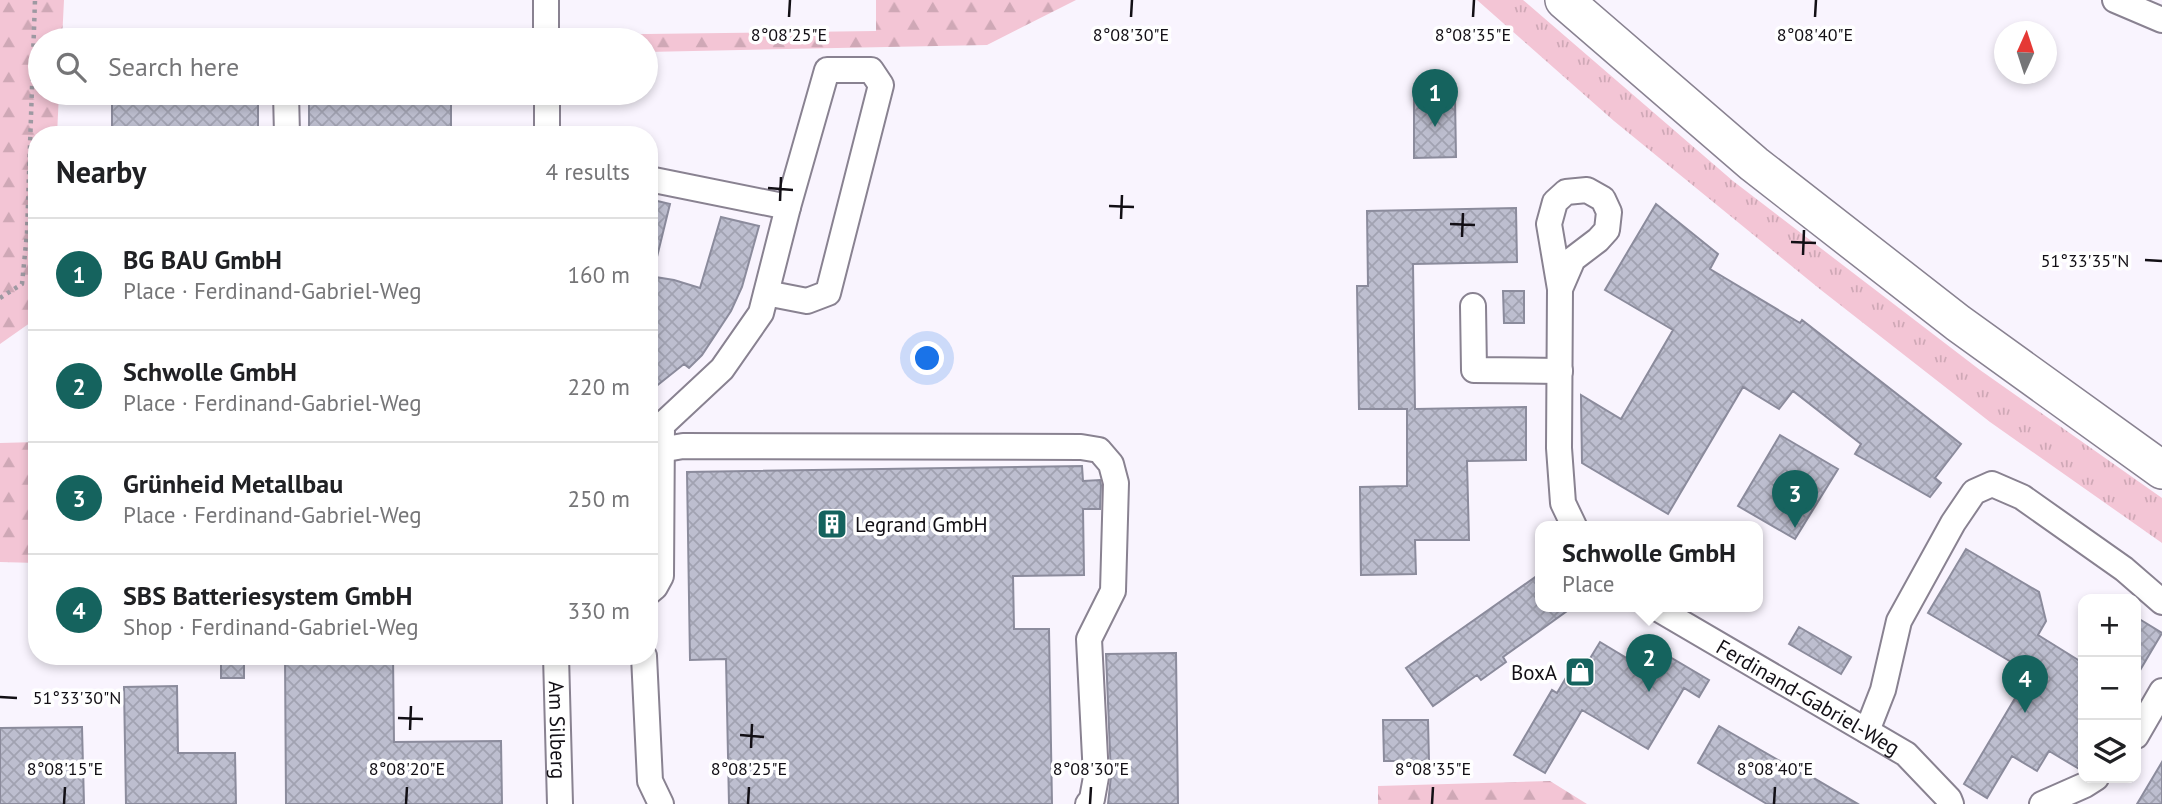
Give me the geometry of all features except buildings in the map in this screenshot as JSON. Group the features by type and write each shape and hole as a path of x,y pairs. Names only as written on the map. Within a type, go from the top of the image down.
{"highway":[{"path":"1564,0 1754,164 1958,323 2162,470"}],"street":[{"path":"546,0 546,28"},
{"path":"2115,0 2162,20"},
{"path":"658,424 722,369 761,313 766,293 788,207 827,70 871,70 881,85 828,293 807,301 766,293"},
{"path":"286,105 287,126"},
{"path":"547,105 547,126"},
{"path":"658,181 788,207"},
{"path":"1560,289 1559,448 1563,503 1572,521"},
{"path":"1473,306 1474,370 1560,370"},
{"path":"658,451 683,446 800,445 1081,447 1099,450 1111,464 1116,483 1113,591 1089,639 1096,777 1092,799 1088,804"},
{"path":"1867,732 1883,690 1899,621 1953,523 1974,492 1992,484 2022,497 2124,569 2162,601"},
{"path":"658,501 661,576 658,582"},
{"name":"Ferdinand-Gabriel-Weg","path":"1663,612 1906,754 1951,804"},
{"name":"Am Silberg","path":"556,665 560,804"},
{"path":"644,665 650,781 662,804"},
{"path":"2141,727 2162,691"},
{"path":"2042,804 2088,783"}],"path":[{"path":"35,28 36,0"},
{"path":"31,126 32,105"},
{"path":"0,298 22,284 28,207"}],"green space":[{"path":"0,0 64,0 63,28 28,28 28,105 58,105 57,126 28,126 28,324 0,344"},
{"path":"876,0 1076,0 987,45 658,52 658,34 876,31"},
{"path":"1477,0 1523,0 1733,181 1980,370 2162,498 2162,543 1990,422 1821,290 1614,121"},
{"path":"28,442 28,563 0,562 0,443"},
{"path":"1550,781 1587,804 1378,804 1378,786"}],"place":[{"name":"BG BAU GmbH","path":"1435,127"},
{"name":"Legrand GmbH","path":"832,524"},
{"name":"Grünheid Metallbau","path":"1795,528"},
{"name":"BoxA","path":"1580,672"},
{"name":"Schwolle GmbH","path":"1649,692"},
{"name":"SBS Batteriesystem GmbH","path":"2025,713"}]}
